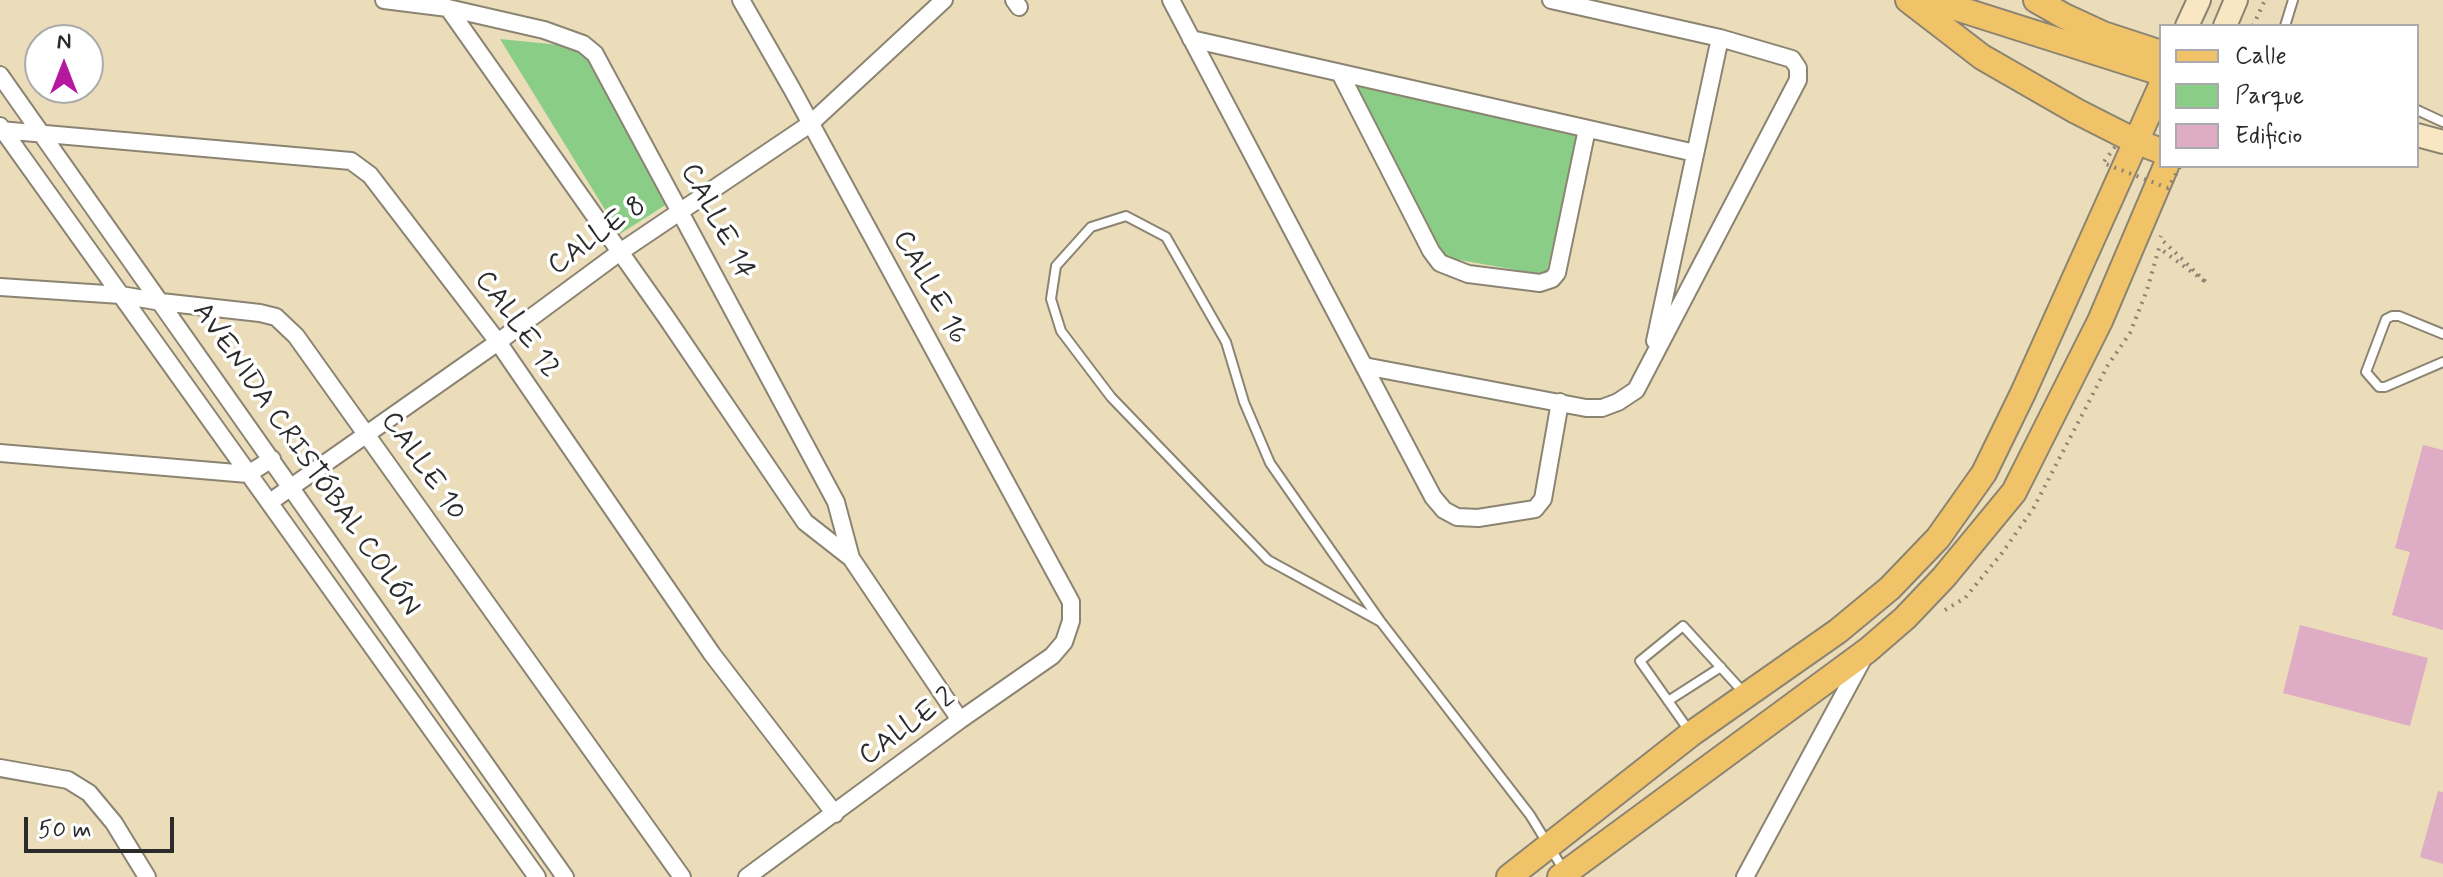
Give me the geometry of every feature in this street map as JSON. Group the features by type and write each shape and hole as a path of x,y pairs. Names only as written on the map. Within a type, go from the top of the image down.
{"main road":[{"path":"1908,0 1982,57 2125,144 2159,151"},
{"path":"1931,0 2159,72"},
{"path":"2008,24 2023,0"},
{"path":"2036,0 2103,34 2159,52"},
{"path":"2188,24 2199,0"},
{"path":"2226,24 2236,0"},
{"path":"1509,877 1691,734 1838,631 1890,588 1938,538 1984,473 2023,393 2125,144 2159,89"},
{"path":"2419,136 2443,142"},
{"path":"1562,875 1868,650 1905,618 1944,577 2014,492 2100,321 2165,168"}],"street":[{"name":"CALLE 14","path":"384,0 448,8 544,30 583,44 595,54 836,502 851,558"},
{"name":"CALLE 16","path":"741,0 1071,602"},
{"name":"CALLE 8","path":"270,502 620,252 810,124 944,0"},
{"path":"1171,0 1433,497 1444,510 1457,517 1478,518 1535,509 1543,499 1560,402"},
{"path":"1364,366 1586,408 1602,408 1618,402 1636,390 1798,80 1798,68 1792,59 1720,38 1551,0"},
{"name":"CALLE 14","path":"448,8 805,522 851,558 960,720"},
{"path":"1650,364 1720,38"},
{"path":"1191,39 1695,153"},
{"path":"1340,73 1431,251 1440,263 1468,274 1540,283 1552,279 1557,273 1587,129"},
{"name":"AVENIDA CRISTÓBAL COLÓN","path":"0,75 565,877"},
{"name":"AVENIDA CRISTÓBAL COLÓN","path":"1,129 537,877"},
{"name":"CALLE 12","path":"1,129 351,161 370,175 498,342 712,654 835,814"},
{"name":"CALLE 10","path":"0,287 121,295 276,317 296,336 682,877"},
{"path":"0,453 248,474 272,459"},
{"name":"CALLE 2","path":"747,877 1052,656 1064,642 1071,621 1071,602"},
{"path":"1745,877 1868,650"},
{"path":"436,735 455,719"},
{"path":"0,768 68,780 89,793 114,823 147,877"}],"lane":[{"path":"2286,24 2293,0"},
{"path":"2419,111 2443,122"},
{"path":"1381,622 1268,560 1111,397 1061,331 1051,299 1056,266 1091,227 1126,216 1166,237 1226,342 1244,402 1270,463 1381,622 1530,815 1550,846 1562,875"},
{"path":"2443,334 2392,316 2386,319 2366,372 2379,387 2385,387 2443,362"},
{"path":"1691,734 1640,661 1683,626 1745,694"},
{"path":"1668,701 1721,667"}],"path":[{"path":"2254,24 2265,0"},
{"path":"2125,144 2103,163 2168,188 2179,168"}],"green space":[{"path":"500,39 580,47 667,204 620,234"},
{"path":"1354,86 1579,134 1546,275 1442,257"}],"building":[{"path":"2423,445 2443,450 2443,630 2392,615 2410,552 2395,548"},
{"path":"2300,625 2428,658 2410,726 2283,693"},
{"path":"2438,791 2443,792 2443,864 2420,857"}]}
